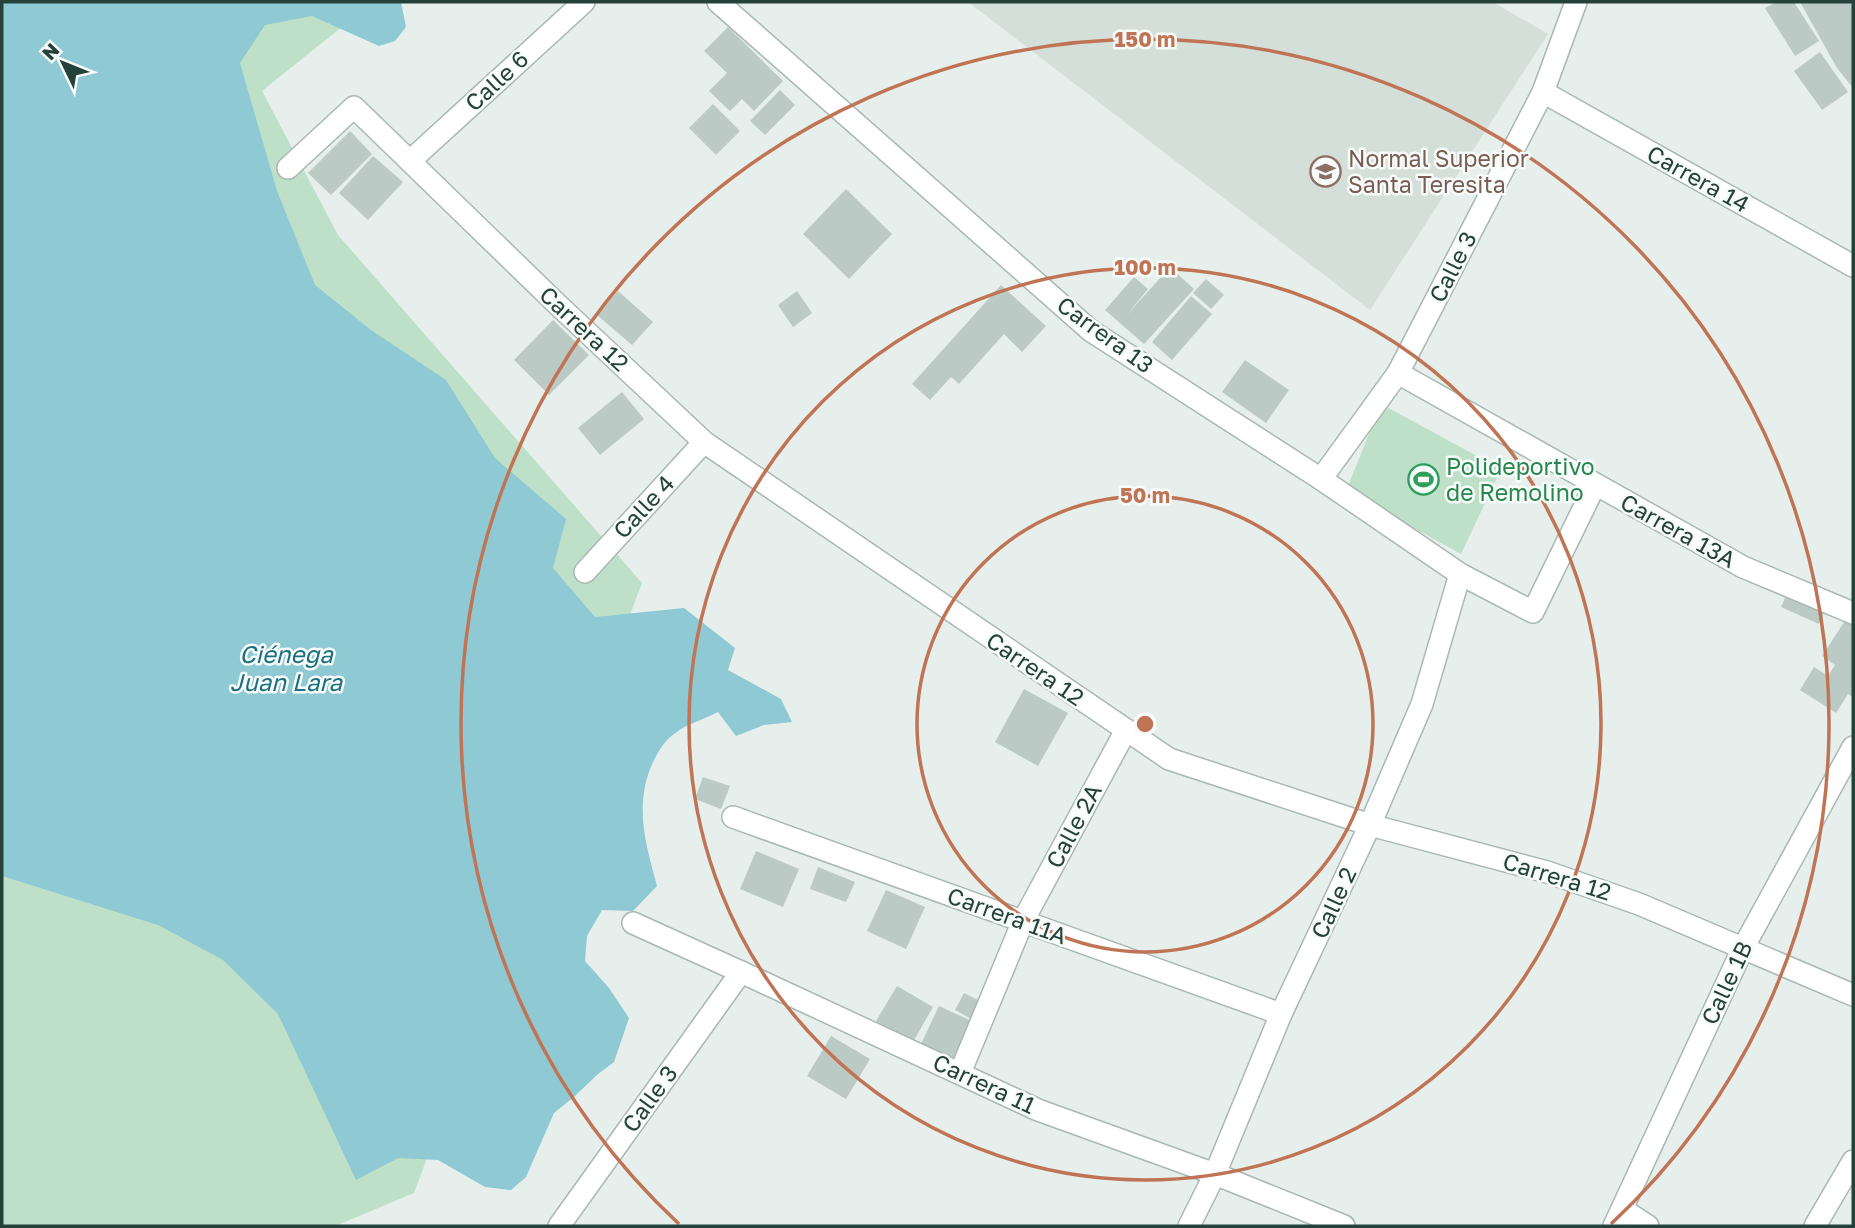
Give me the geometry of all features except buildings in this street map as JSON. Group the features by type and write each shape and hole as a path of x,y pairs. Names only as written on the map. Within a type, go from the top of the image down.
{"street":[{"name":"Calle 6","path":"410,161 584,2"},
{"name":"Carrera 13","path":"718,2 1091,331 1321,479 1460,574 1533,612 1595,485"},
{"name":"Calle 3","path":"1321,479 1398,373 1543,92 1575,2"},
{"name":"Carrera 14","path":"1543,92 1853,266"},
{"name":"Carrera 12","path":"288,168 354,107 704,442 1169,759 1370,825 1547,872 1639,904 1853,995"},
{"name":"Carrera 13A","path":"1398,373 1743,567 1853,613"},
{"name":"Calle 4","path":"585,572 704,442"},
{"name":"Calle 2","path":"1189,1226 1215,1174 1281,1014 1370,825 1422,704 1460,574"},
{"name":"Calle 2A","path":"960,1073 1023,921 1126,730"},
{"name":"Calle 1B","path":"1618,1218 1743,948 1853,747"},
{"name":"Carrera 11A","path":"733,817 1281,1014"},
{"name":"Carrera 11","path":"632,923 1038,1110 1215,1174 1344,1226"},
{"name":"Calle 3","path":"559,1226 741,972"},
{"path":"1815,1226 1853,1161"},
{"path":"1618,1218 1648,1226"}],"shaded area":[{"name":"Normal Superior Santa Teresita","path":"968,2 1493,2 1548,34 1370,310"}],"green space":[{"name":"Ciénega Juan Lara","path":"2,2 373,2 262,91 338,235 642,583 414,1193 335,1226 2,1226"},
{"name":"Polideportivo de Remolino","path":"1381,404 1501,469 1461,554 1346,491"}],"water":[{"name":"Ciénega Juan Lara","path":"2,2 401,2 406,27 395,41 379,46 312,16 265,25 240,63 277,191 315,285 371,330 446,380 495,458 566,519 553,568 595,617 684,608 735,648 728,670 781,699 792,722 764,725 736,736 718,712 679,730 660,750 650,769 643,799 646,842 657,886 633,911 602,910 587,936 585,961 609,988 629,1018 614,1062 554,1113 526,1177 511,1190 485,1187 438,1160 398,1158 356,1180 278,1014 223,960 158,925 2,876"}],"place":[{"name":"Normal Superior Santa Teresita","path":"1325,172"},
{"name":"Polideportivo de Remolino","path":"1423,480"}]}
